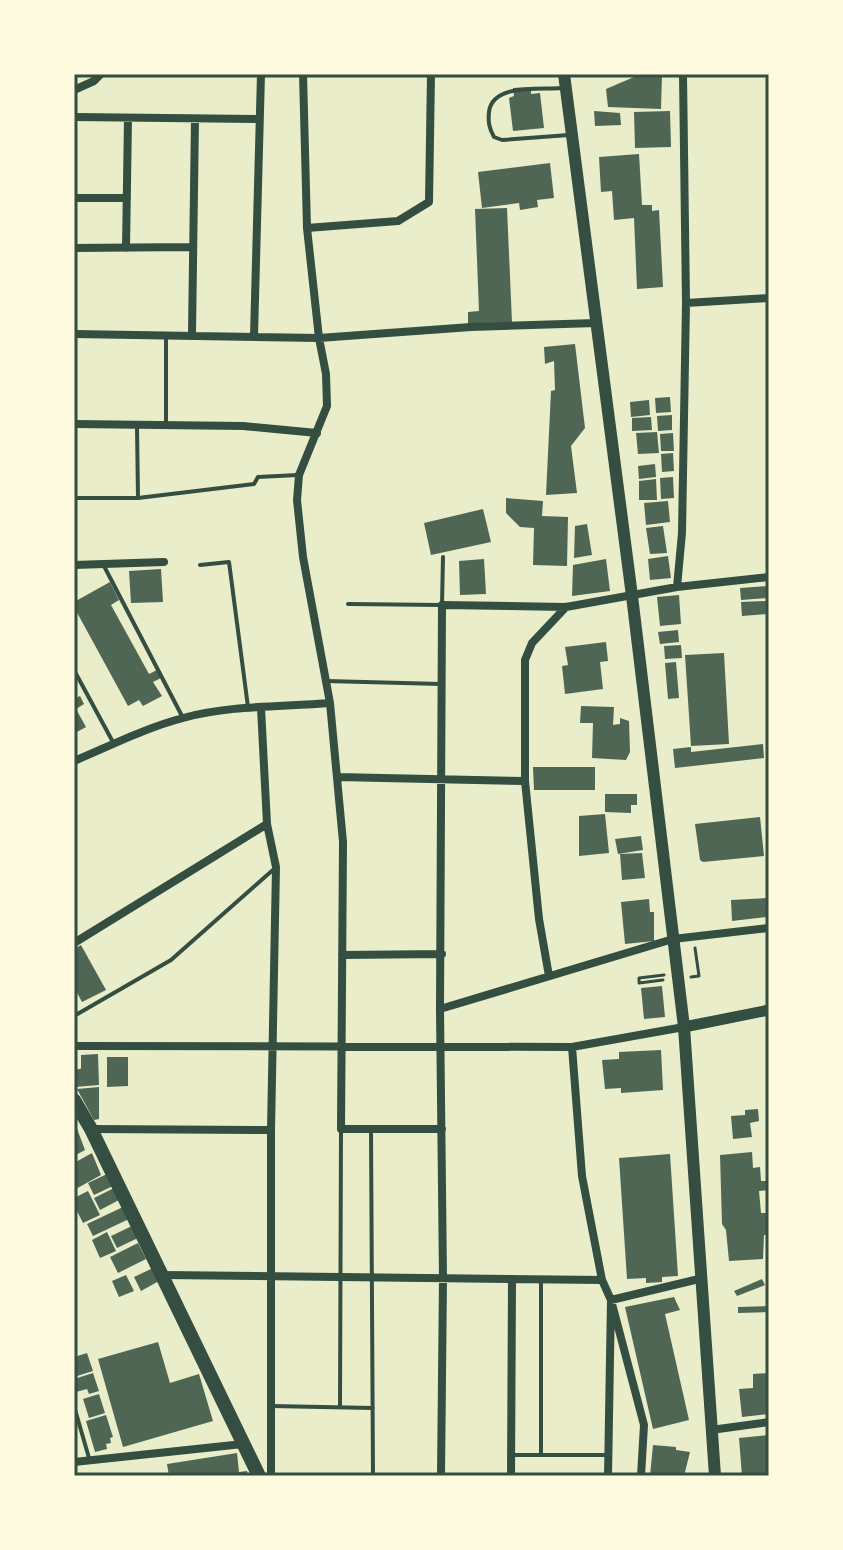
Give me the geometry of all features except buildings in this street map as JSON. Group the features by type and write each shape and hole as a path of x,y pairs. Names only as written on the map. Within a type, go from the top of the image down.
{"main road":[{"path":"564,74 684,1027 715,1476"},
{"path":"75,1106 91,1129 259,1476"}],"street":[{"path":"74,90 94,81 101,74"},
{"path":"254,336 261,74"},
{"path":"303,74 307,228 326,374 327,406 299,475 297,500 303,557 330,703 343,842 344,1045 341,1129 442,1129"},
{"path":"307,228 398,221 429,202 431,74"},
{"path":"677,587 682,533 686,303 683,74"},
{"path":"74,117 259,119"},
{"path":"126,248 128,118"},
{"path":"192,334 195,119"},
{"path":"74,198 127,198"},
{"path":"74,248 193,247"},
{"path":"686,303 769,298"},
{"path":"74,334 319,338 471,327 596,323"},
{"path":"74,424 243,426 317,433"},
{"path":"74,565 164,562"},
{"path":"441,1476 442,605 566,607 677,587 769,577"},
{"path":"549,976 539,919 525,781 525,660 532,643 566,607"},
{"path":"74,761 143,731 183,718 330,703"},
{"path":"261,708 267,824 276,867 271,1130 271,1476"},
{"path":"337,777 525,781"},
{"path":"74,943 267,824"},
{"path":"440,1009 673,939 769,928"},
{"path":"342,955 442,954"},
{"path":"74,1046 572,1047 769,1010"},
{"path":"572,1047 582,1176 602,1280 611,1300 644,1425 641,1476"},
{"path":"91,1129 271,1130"},
{"path":"163,1275 602,1280"},
{"path":"511,1476 512,1279"},
{"path":"611,1300 699,1279"},
{"path":"608,1476 611,1300"},
{"path":"711,1430 769,1422"},
{"path":"74,1462 244,1443"}],"lane":[{"path":"566,88 497,95 491,101 488,122 494,137 502,140 572,135"},
{"path":"166,336 166,424"},
{"path":"137,425 138,498"},
{"path":"74,498 138,498 254,484 258,477 299,475"},
{"path":"348,604 442,605 443,557"},
{"path":"200,565 229,562 248,709"},
{"path":"103,564 183,718"},
{"path":"74,670 114,744"},
{"path":"326,681 443,684"},
{"path":"74,1016 171,960 276,867"},
{"path":"340,1407 341,1129"},
{"path":"371,1129 373,1476"},
{"path":"541,1279 541,1454"},
{"path":"74,1406 90,1460"},
{"path":"271,1406 373,1408"},
{"path":"511,1455 608,1455"}],"path":[{"path":"694,943 699,976"},
{"path":"639,983 639,978 664,975"}]}
